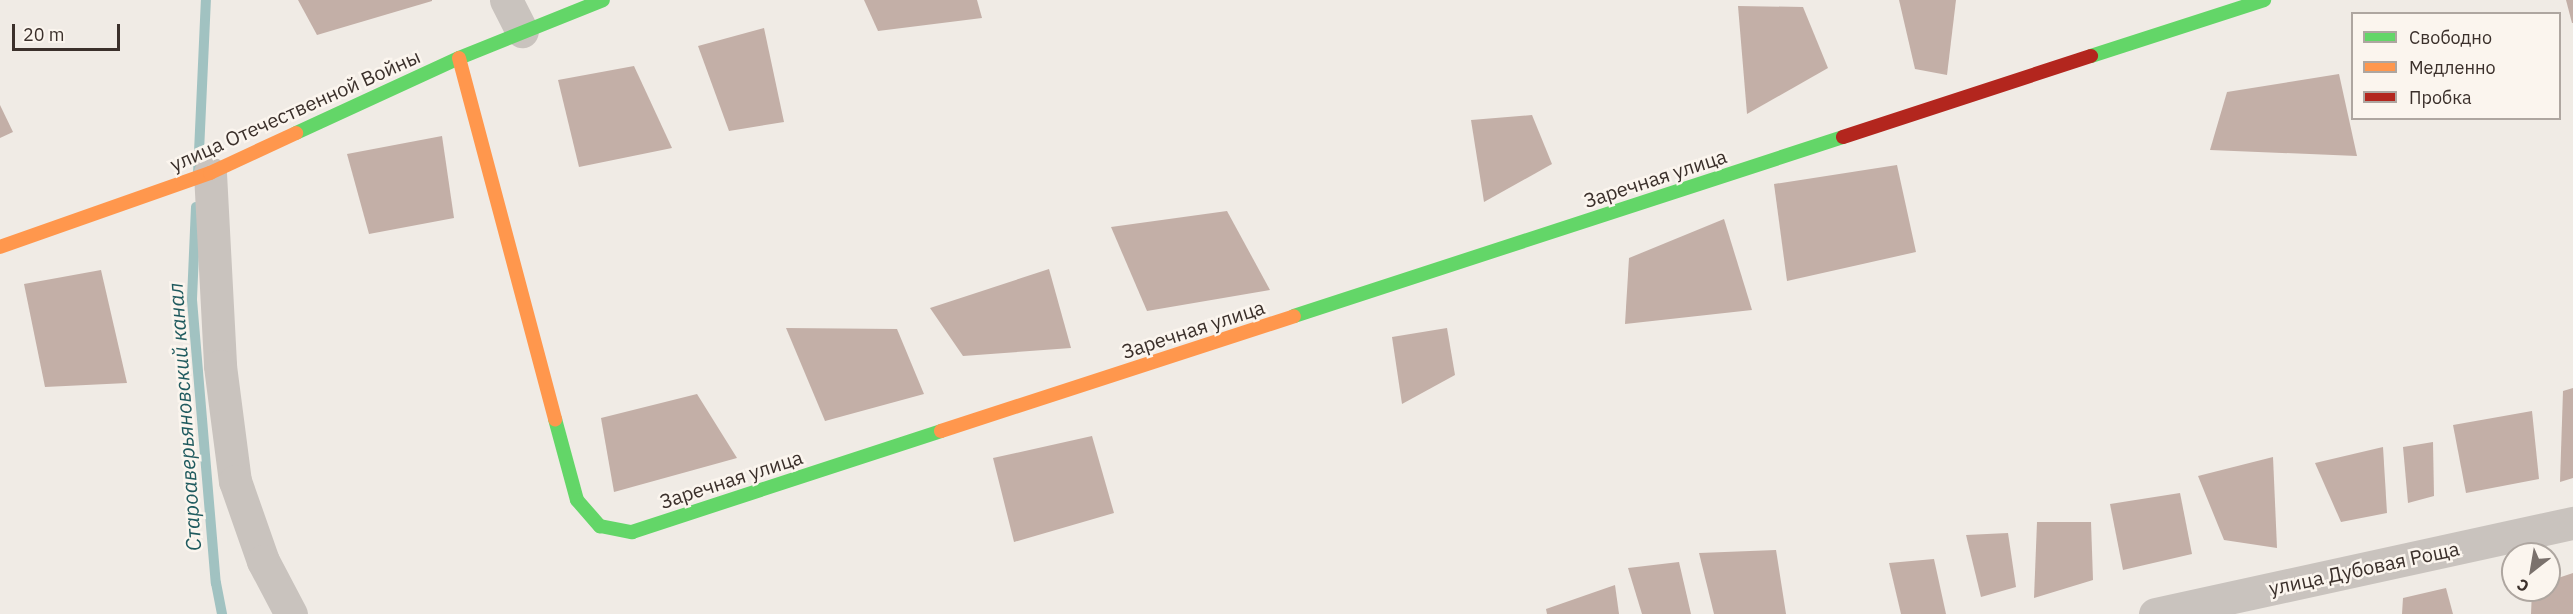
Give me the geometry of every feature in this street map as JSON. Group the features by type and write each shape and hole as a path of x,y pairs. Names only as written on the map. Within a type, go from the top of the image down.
{"street":[{"path":"506,0 522,31"},
{"name":"улица Отечественной Войны","path":"0,247 210,173 459,58 603,0"},
{"name":"Заречная улица","path":"459,58 577,500 600,526 632,532 2264,0"},
{"path":"210,173 220,366 235,481 263,561 291,614"},
{"name":"улица Дубовая Роща","path":"2156,614 2573,523"}],"building":[{"path":"298,0 432,0 432,1 317,35"},
{"path":"864,0 977,0 982,18 878,31"},
{"path":"1899,0 1956,0 1947,75 1915,69"},
{"path":"2566,0 2573,0 2573,23 2572,23"},
{"path":"1738,6 1803,7 1828,68 1747,114"},
{"path":"764,28 784,122 729,131 698,46"},
{"path":"634,66 672,148 579,167 558,80"},
{"path":"2339,74 2357,156 2210,150 2227,92"},
{"path":"0,105 13,132 0,138"},
{"path":"1532,115 1552,164 1484,202 1471,120"},
{"path":"442,136 454,218 369,234 347,154"},
{"path":"1897,165 1916,252 1787,281 1774,184"},
{"path":"1227,211 1270,290 1147,311 1111,227"},
{"path":"1724,219 1752,310 1625,324 1629,258"},
{"path":"1049,269 1071,348 963,356 930,308"},
{"path":"101,270 127,383 45,387 24,284"},
{"path":"786,328 897,329 924,394 825,421"},
{"path":"1447,328 1455,375 1402,404 1392,337"},
{"path":"2573,388 2573,478 2560,482 2563,391"},
{"path":"697,394 737,458 614,492 601,418"},
{"path":"2532,411 2539,479 2466,493 2453,425"},
{"path":"1092,436 1114,513 1014,542 993,458"},
{"path":"2433,442 2434,496 2408,503 2403,447"},
{"path":"2383,447 2387,513 2341,522 2315,463"},
{"path":"2273,457 2277,548 2224,540 2198,476"},
{"path":"2180,493 2192,554 2123,570 2110,504"},
{"path":"2037,522 2091,522 2093,580 2034,598"},
{"path":"2008,533 2016,587 1981,597 1966,535"},
{"path":"1776,550 1786,614 1714,614 1699,553"},
{"path":"1934,559 1946,614 1901,614 1889,563"},
{"path":"1679,562 1691,614 1642,614 1628,568"},
{"path":"2573,573 2573,614 2531,614 2532,602 2561,602 2561,577"},
{"path":"1615,585 1619,614 1547,614 1546,609"},
{"path":"2446,588 2453,614 2402,614 2403,598"}],"waterway":[{"name":"Староаверьяновский канал","path":"198,174 206,0"},
{"name":"Староаверьяновский канал","path":"196,207 192,300 216,583 222,614"}],"traffic: fast":[{"path":"296,133 459,58 603,0"},
{"path":"2091,56 2264,0"},
{"path":"1294,316 1843,137"},
{"path":"555,419 577,500 600,526 632,532 941,431"}],"traffic: slow":[{"path":"459,58 555,419"},
{"path":"0,247 210,173 296,133"},
{"path":"941,431 1294,316"}],"traffic: jam":[{"path":"1843,137 2091,56"}]}
